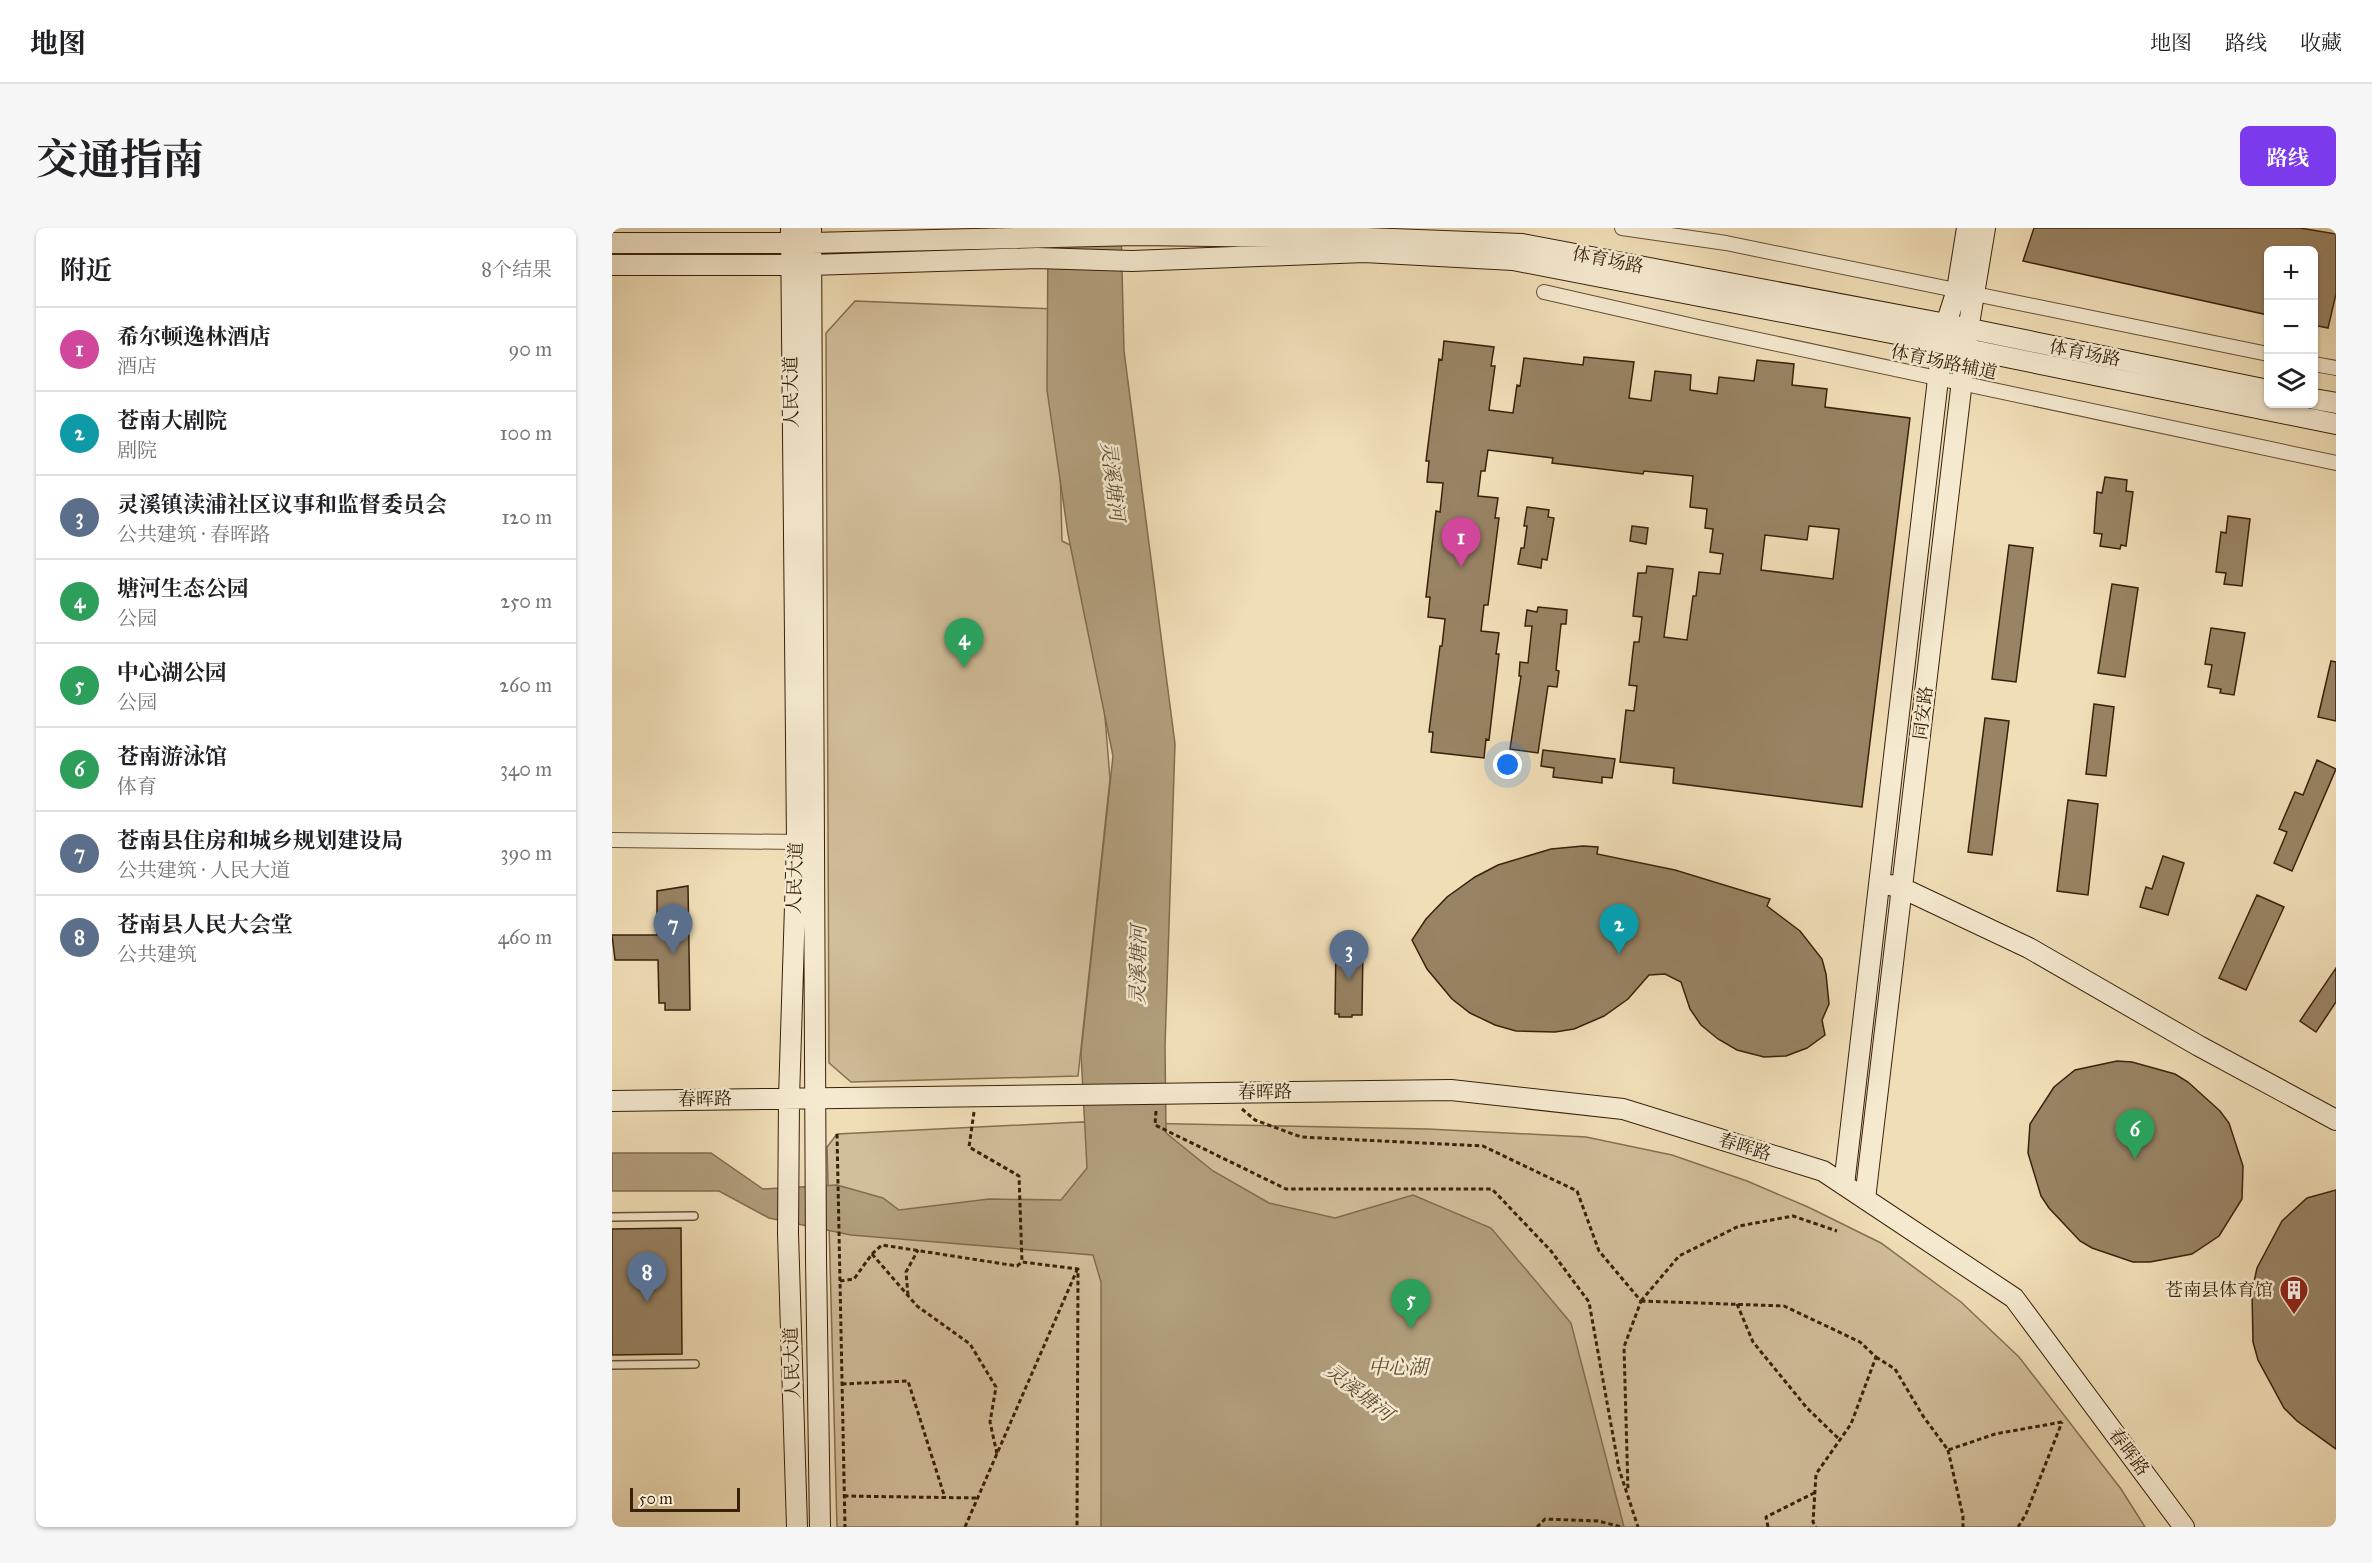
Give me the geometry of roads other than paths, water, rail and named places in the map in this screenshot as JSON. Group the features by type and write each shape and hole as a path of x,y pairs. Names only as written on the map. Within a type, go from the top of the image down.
{"main road":[{"name":"同安路","path":"1865,1199 1967,340 1966,228"},
{"name":"同安路","path":"1844,1185 1938,379 1945,333 1966,292 1985,228"},
{"name":"体育场路","path":"612,243 801,235 1038,249 1132,261 1364,252 1513,260 1945,333"},
{"name":"人民大道","path":"797,1527 788,1233 801,1097 801,235"},
{"name":"体育场路","path":"1038,249 1137,235 1366,238 1522,244 1945,333 1967,340 2336,424"},
{"path":"612,265 801,265 1038,249"},
{"name":"人民大道","path":"801,265 796,842 801,1097 820,1527"},
{"name":"体育场路","path":"1967,340 2264,389"},
{"path":"2318,400 2336,403"},
{"path":"1879,882 1902,888 2029,948 2199,1046 2336,1120"},
{"name":"春晖路","path":"612,1101 1451,1090 1623,1109 1823,1171 2014,1298 2184,1527"}],"street":[{"path":"1622,228 1726,243 2264,353"},
{"name":"体育场路辅道","path":"1544,292 2336,464"},
{"path":"2318,365 2336,368"},
{"path":"612,840 796,842"}],"lane":[{"path":"612,1217 694,1216"},
{"path":"612,1365 696,1364"}],"water":[{"path":"1048,228 1121,228 1124,351 1175,744 1165,1046 1166,1133 1213,1171 1269,1203 1335,1218 1413,1195 1491,1228 1571,1323 1624,1527 1101,1527 1101,1282 1093,1255 851,1235 769,1218 719,1191 612,1191 612,1153 711,1153 763,1189 837,1185 883,1198 899,1210 989,1199 1061,1200 1087,1168 1081,1053 1113,756 1068,534 1047,390"}],"place":[{"name":"希尔顿逸林酒店","path":"1461,567"},
{"name":"塘河生态公园","path":"964,668"},
{"name":"苍南县住房和城乡规划建设局","path":"673,954"},
{"name":"苍南大剧院","path":"1619,954"},
{"name":"灵溪镇渎浦社区议事和监督委员会","path":"1349,980"},
{"name":"苍南游泳馆","path":"2135,1159"},
{"name":"苍南县人民大会堂","path":"647,1302"},
{"name":"苍南县体育馆","path":"2294,1316"},
{"name":"中心湖公园","path":"1411,1329"}],"water label":[{"name":"灵溪塘河","path":"1113,481"},
{"name":"灵溪塘河","path":"1138,965"},
{"name":"中心湖","path":"1398,1367"},
{"name":"灵溪塘河","path":"1359,1392"}]}
